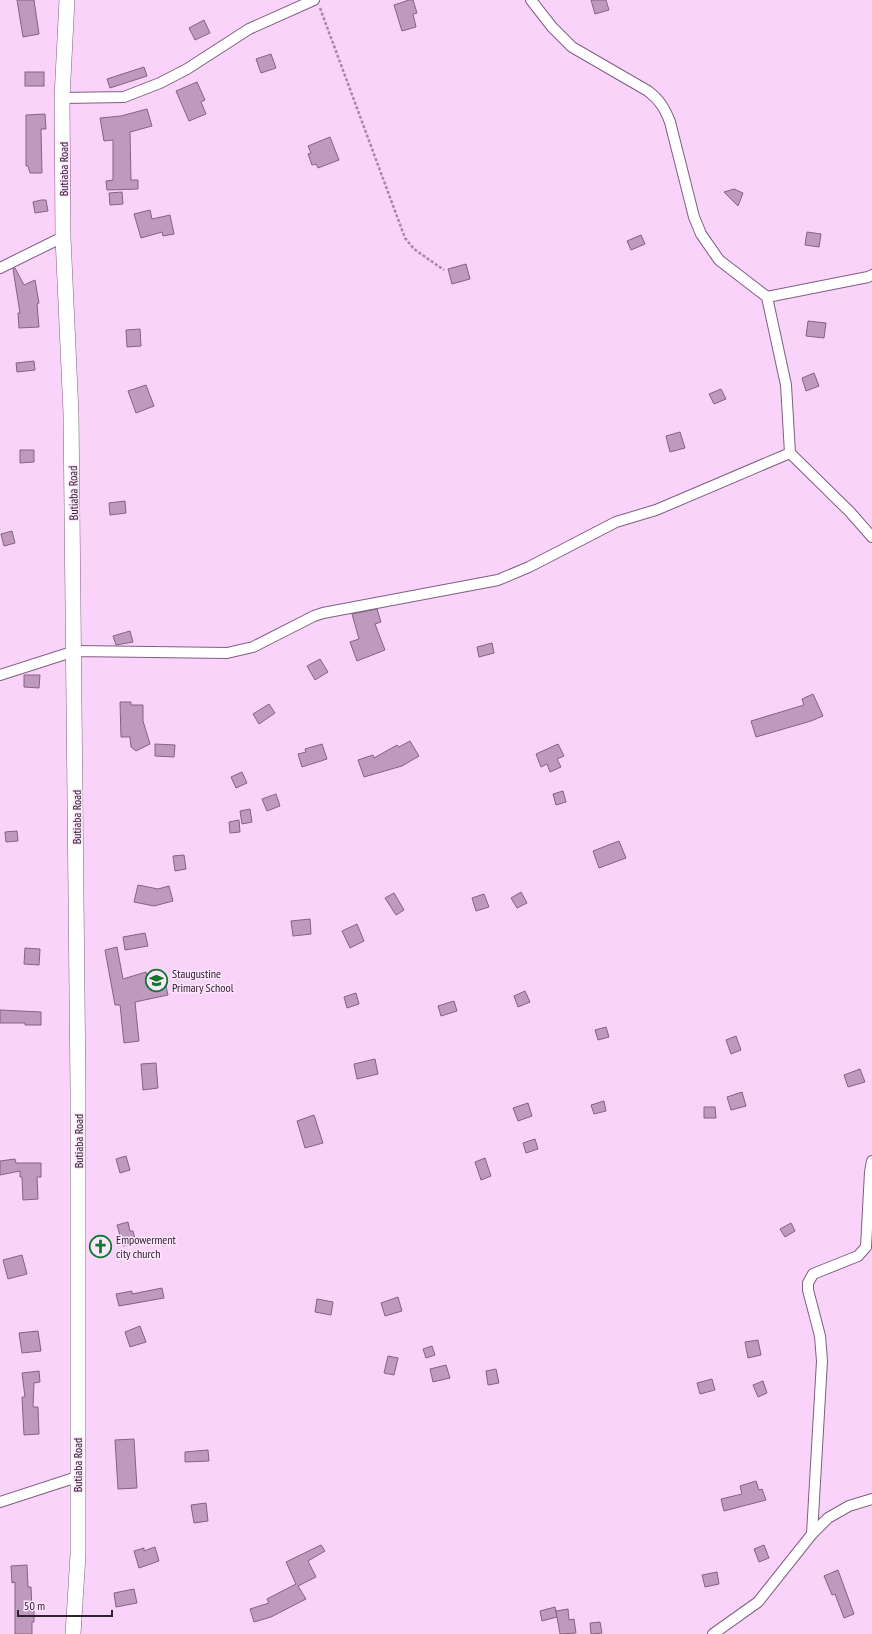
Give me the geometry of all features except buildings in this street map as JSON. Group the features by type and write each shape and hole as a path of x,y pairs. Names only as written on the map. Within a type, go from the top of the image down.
{"main road":[{"name":"Butiaba Road","path":"67,0 62,98 63,237 72,413 78,1089 78,1555 73,1634"}],"street":[{"path":"531,0 552,27 572,47 648,91 658,98 665,109 670,122 694,217 701,234 719,260 768,298 786,385 790,453 854,516 871,535"},
{"path":"62,98 124,97 160,83 187,69 249,29 317,4"},
{"path":"0,268 63,237"},
{"path":"768,298 872,275"},
{"path":"0,675 75,652 227,653 253,647 314,616 323,613 498,580 530,567 616,522 656,510 790,453"},
{"path":"812,1534 822,1361 820,1336 808,1290 808,1283 813,1274 858,1256 866,1246 872,1160"},
{"path":"0,1502 77,1477"},
{"path":"713,1634 758,1602 812,1534 828,1518 849,1506 872,1499"}],"path":[{"path":"317,4 405,238 414,249 444,270"}],"place":[{"name":"Staugustine Primary School","path":"156,980"},
{"name":"Empowerment city church","path":"101,1246"}]}
